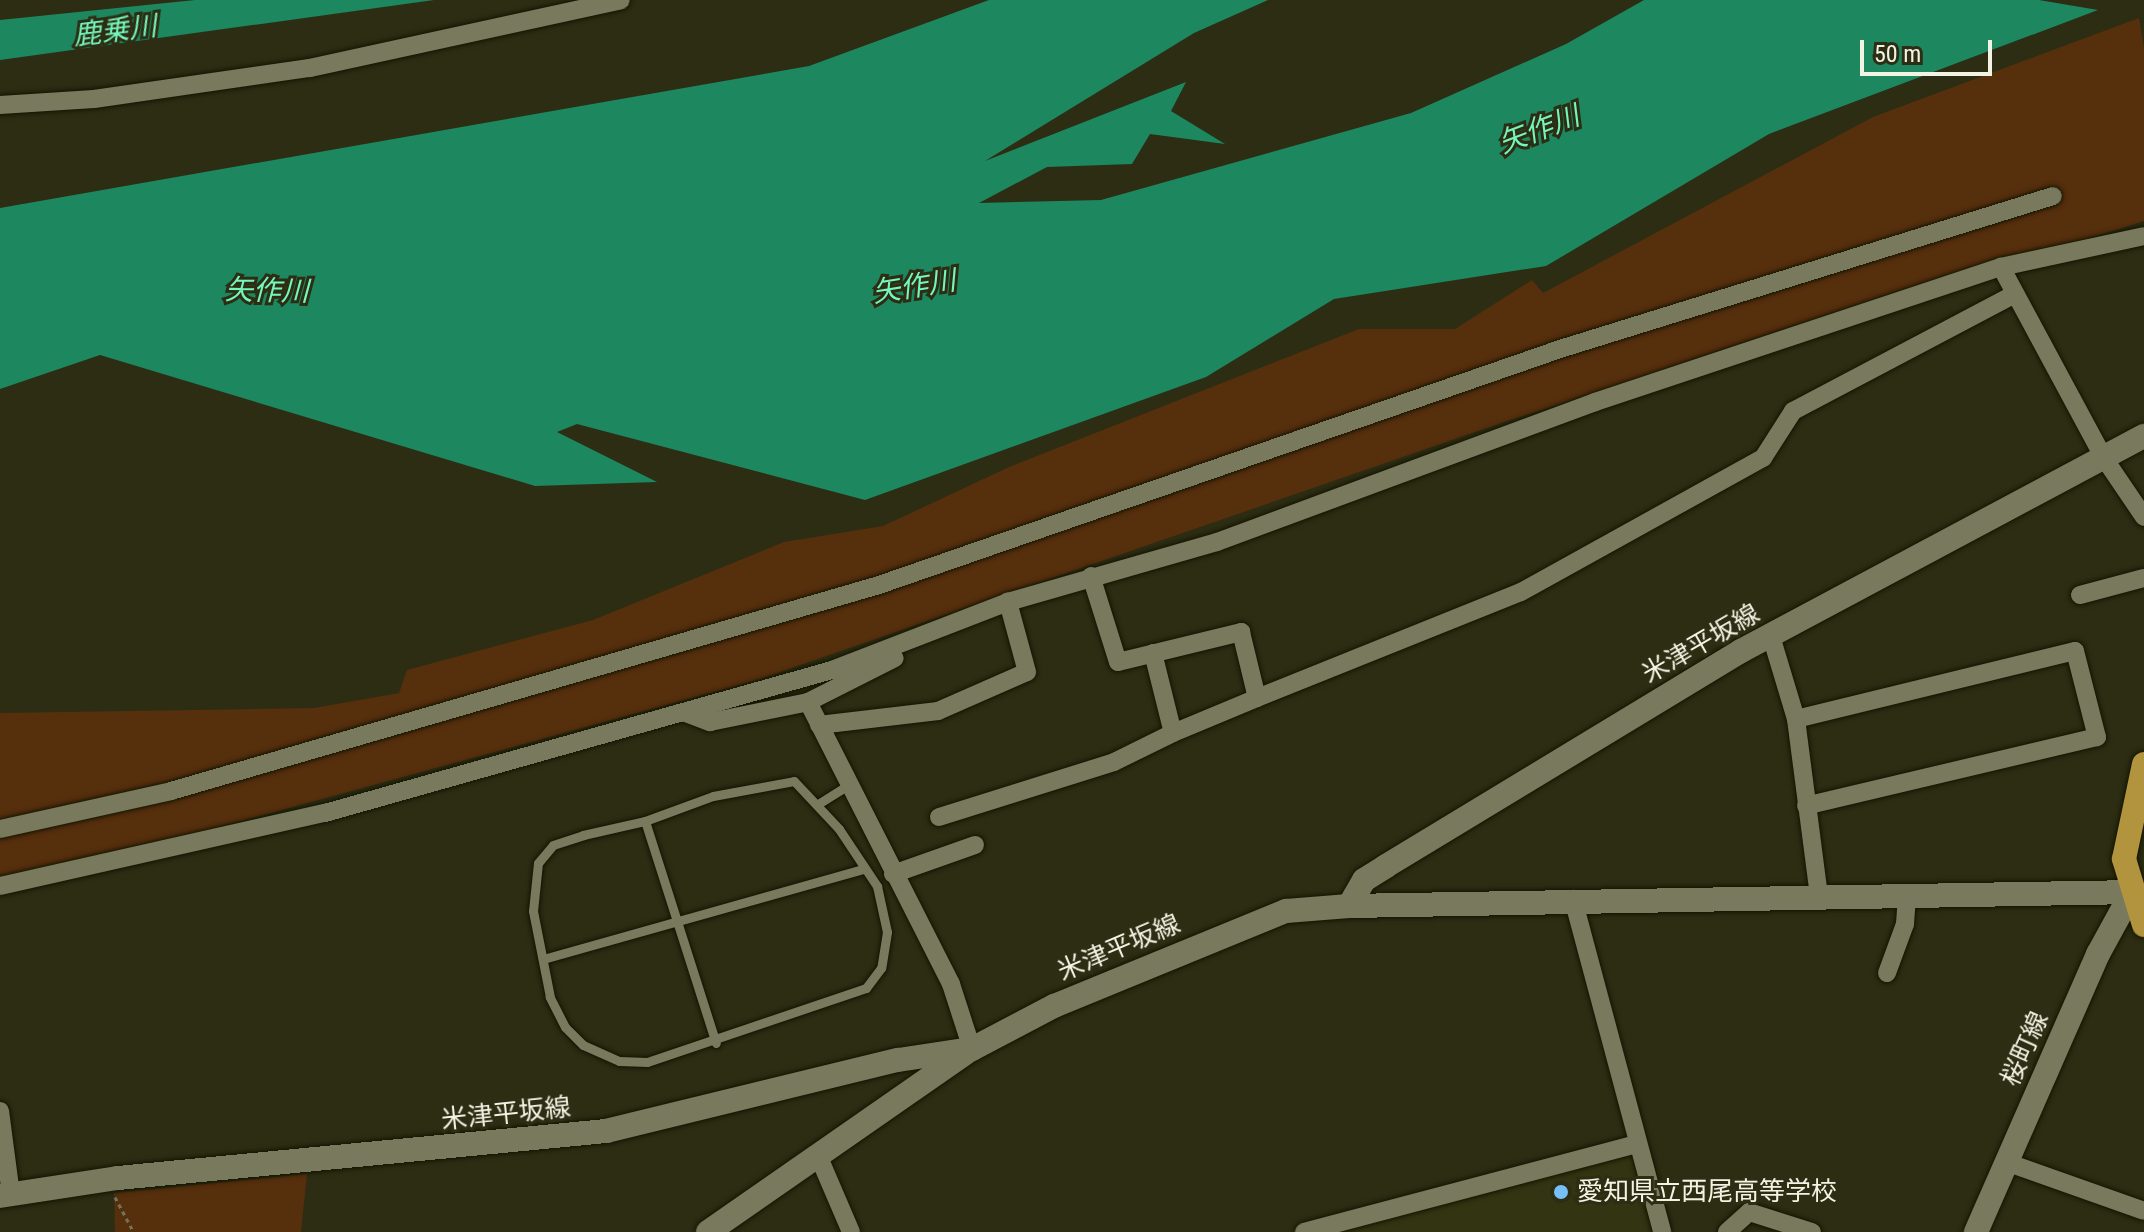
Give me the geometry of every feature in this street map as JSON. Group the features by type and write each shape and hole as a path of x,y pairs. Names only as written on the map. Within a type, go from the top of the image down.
{"main road":[{"name":"米津平坂線","path":"6,1195 118,1178 606,1131 898,1060 972,1049 1068,999 1286,911 1349,906 1364,880 1771,636 2144,436"},
{"path":"2144,764 2124,859 2138,891 2144,925"},
{"path":"2138,891 2144,870"},
{"path":"1349,906 1573,899 2138,891"},
{"name":"桜町線","path":"1976,1232 2006,1162 2138,891"},
{"path":"708,1232 972,1049"}],"street":[{"path":"0,105 94,99 310,68 621,0"},
{"path":"0,829 171,791 879,585 1560,349 2053,196"},
{"path":"0,886 325,813 686,713 916,640 1008,602 1217,542 1595,402 2001,267 2144,236"},
{"path":"2001,267 2104,458 2144,517"},
{"path":"939,817 1114,762 1173,733 1521,592 1763,458 1793,411 2015,294"},
{"path":"1091,576 1118,662 1241,632 1257,698"},
{"path":"2080,595 2144,578"},
{"path":"819,725 938,711 1027,672 1008,602"},
{"path":"1771,636 1796,719 1819,897"},
{"path":"686,713 710,722 808,702 894,658 916,640"},
{"path":"1796,719 2075,651 2097,737 1806,806"},
{"path":"1153,653 1173,733"},
{"path":"808,702 951,984 972,1049"},
{"path":"893,874 975,845"},
{"path":"1887,973 1905,924 1907,896"},
{"path":"1573,899 1662,1232"},
{"path":"0,1111 6,1195"},
{"path":"1304,1232 1638,1144"},
{"path":"818,1155 851,1232"},
{"path":"2006,1162 2144,1211"},
{"path":"1727,1232 1749,1212 1812,1232"}],"lane":[{"path":"794,781 818,804 877,886 887,932 881,968 866,988 716,1043 647,1062 619,1061 583,1045 565,1027 550,997 533,911 538,863 553,845 645,821 758,784 794,781"},
{"path":"818,804 849,785"},
{"path":"645,821 716,1043"},
{"path":"543,959 632,938 674,919 752,904 864,869"}],"path":[{"path":"118,1178 115,1199 134,1232"}],"shaded area":[{"path":"2139,18 2144,48 2144,221 1510,420 754,681 161,843 0,879 0,713 314,708 399,693 407,670 593,620 784,542 883,526 1009,467 1359,329 1455,329 1532,280 1543,293 1873,117"},
{"name":"愛知県立西尾高等学校","path":"1631,1152 1652,1232 1328,1232"},
{"path":"307,1174 301,1232 115,1232 114,1193"}],"water":[{"name":"鹿乗川","path":"195,0 434,0 0,60 0,20"},
{"name":"矢作川","path":"989,0 1268,0 1194,33 985,161 1186,82 1171,111 1225,144 1150,134 1132,164 1047,167 979,203 1101,200 1411,113 1566,44 1644,0 2039,0 2098,10 1769,134 1546,266 1334,299 1206,377 865,500 577,424 557,432 657,482 535,486 100,355 0,389 0,208 809,66"}],"place":[{"name":"愛知県立西尾高等学校","path":"1561,1192"}]}
